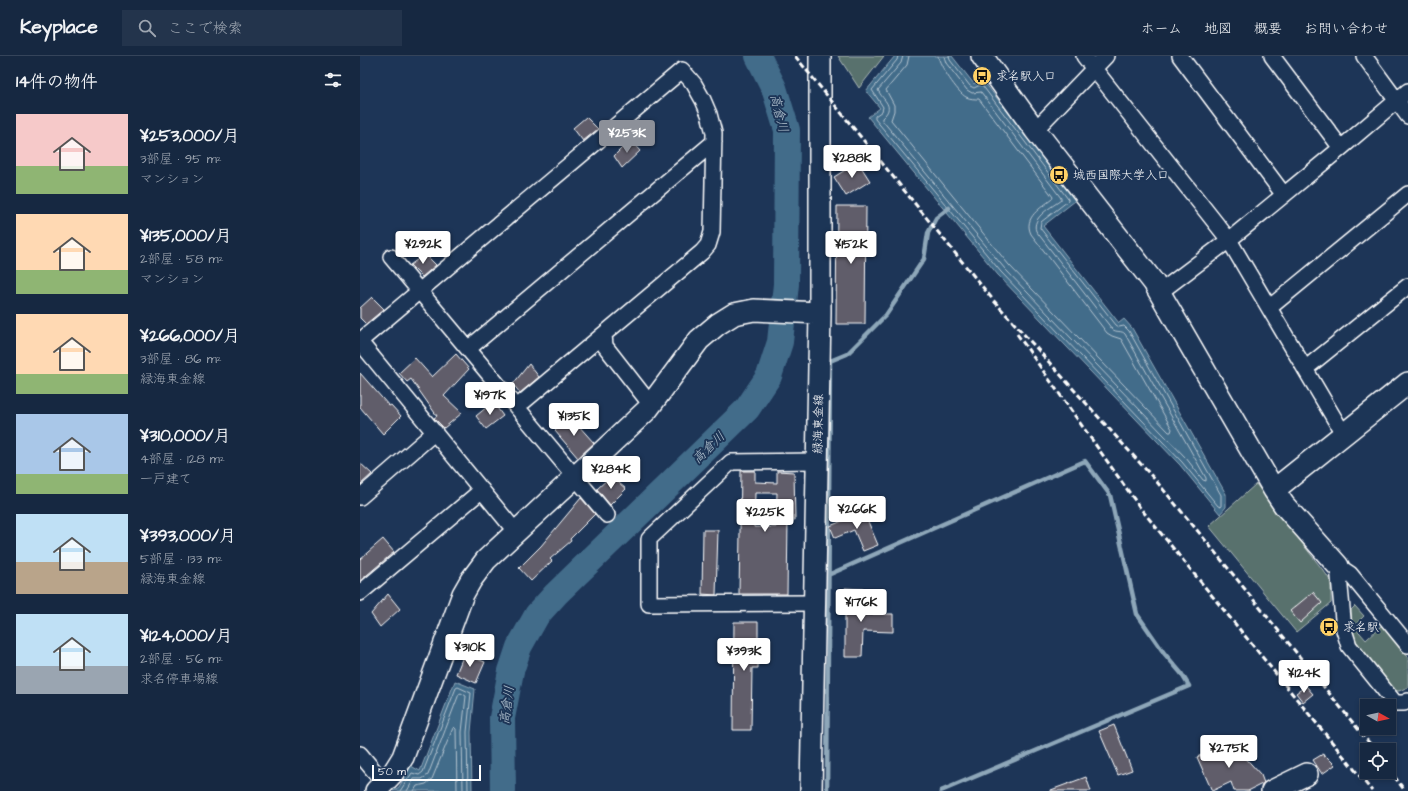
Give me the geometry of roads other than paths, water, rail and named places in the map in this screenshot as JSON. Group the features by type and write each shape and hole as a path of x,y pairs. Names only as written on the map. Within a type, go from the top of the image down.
{"street":[{"name":"緑海東金線","path":"811,791 817,461 811,312 820,56"},
{"path":"982,56 1035,130 1160,292 1284,505 1338,566 1350,574 1408,645"},
{"path":"1084,56 1229,240 1344,435"},
{"path":"1035,130 1106,56"},
{"path":"1180,56 1284,195"},
{"path":"1272,56 1341,148"},
{"path":"1364,56 1402,96 1408,116"},
{"path":"516,532 360,341 682,70 694,84 703,100 709,114 714,133 712,232 708,245 702,252 517,408"},
{"path":"1160,292 1229,240 1402,96"},
{"path":"468,349 714,142"},
{"path":"1268,308 1408,194"},
{"path":"391,256 607,515"},
{"path":"1305,369 1408,286"},
{"path":"360,754 380,787 393,773 403,757 463,594 471,580 486,560 647,410 699,340 718,324 734,314 754,310 811,312"},
{"path":"604,334 605,346 651,405"},
{"path":"1274,490 1408,383"},
{"path":"360,497 435,432"},
{"path":"814,603 649,604 649,539 731,462 817,461"},
{"path":"360,593 482,490"},
{"path":"1338,566 1344,630 1350,646 1395,703 1404,704 1408,701"},
{"path":"1274,791 1307,774"}],"water":[{"path":"895,56 952,56 974,84 981,78 1075,201 1043,226 1119,323 1124,319 1132,328 1226,494 1226,507 1220,514 1180,465 998,275 868,117 880,108 866,91"},
{"path":"455,681 475,689 471,732 472,791 393,791 399,787 411,766 420,771"}],"waterway":[{"name":"高倉川","path":"503,791 502,718 511,671 519,647 537,615 556,594 747,409 769,376 780,342 786,284 787,130 774,88 758,56"},
{"path":"827,791 830,361 847,354 886,315 924,259 928,233 936,218 949,208"},
{"path":"828,575 1085,461 1110,495 1137,614 1189,686 941,791"}],"railway":[{"path":"795,56 994,301 1157,482 1369,743"},
{"path":"1017,334 1141,509 1372,791"},
{"path":"1396,779 1405,791"}],"place":[{"name":"求名駅入口","path":"982,76"},
{"name":"城西国際大学入口","path":"1059,175"},
{"name":"求名駅","path":"1329,627"}]}
